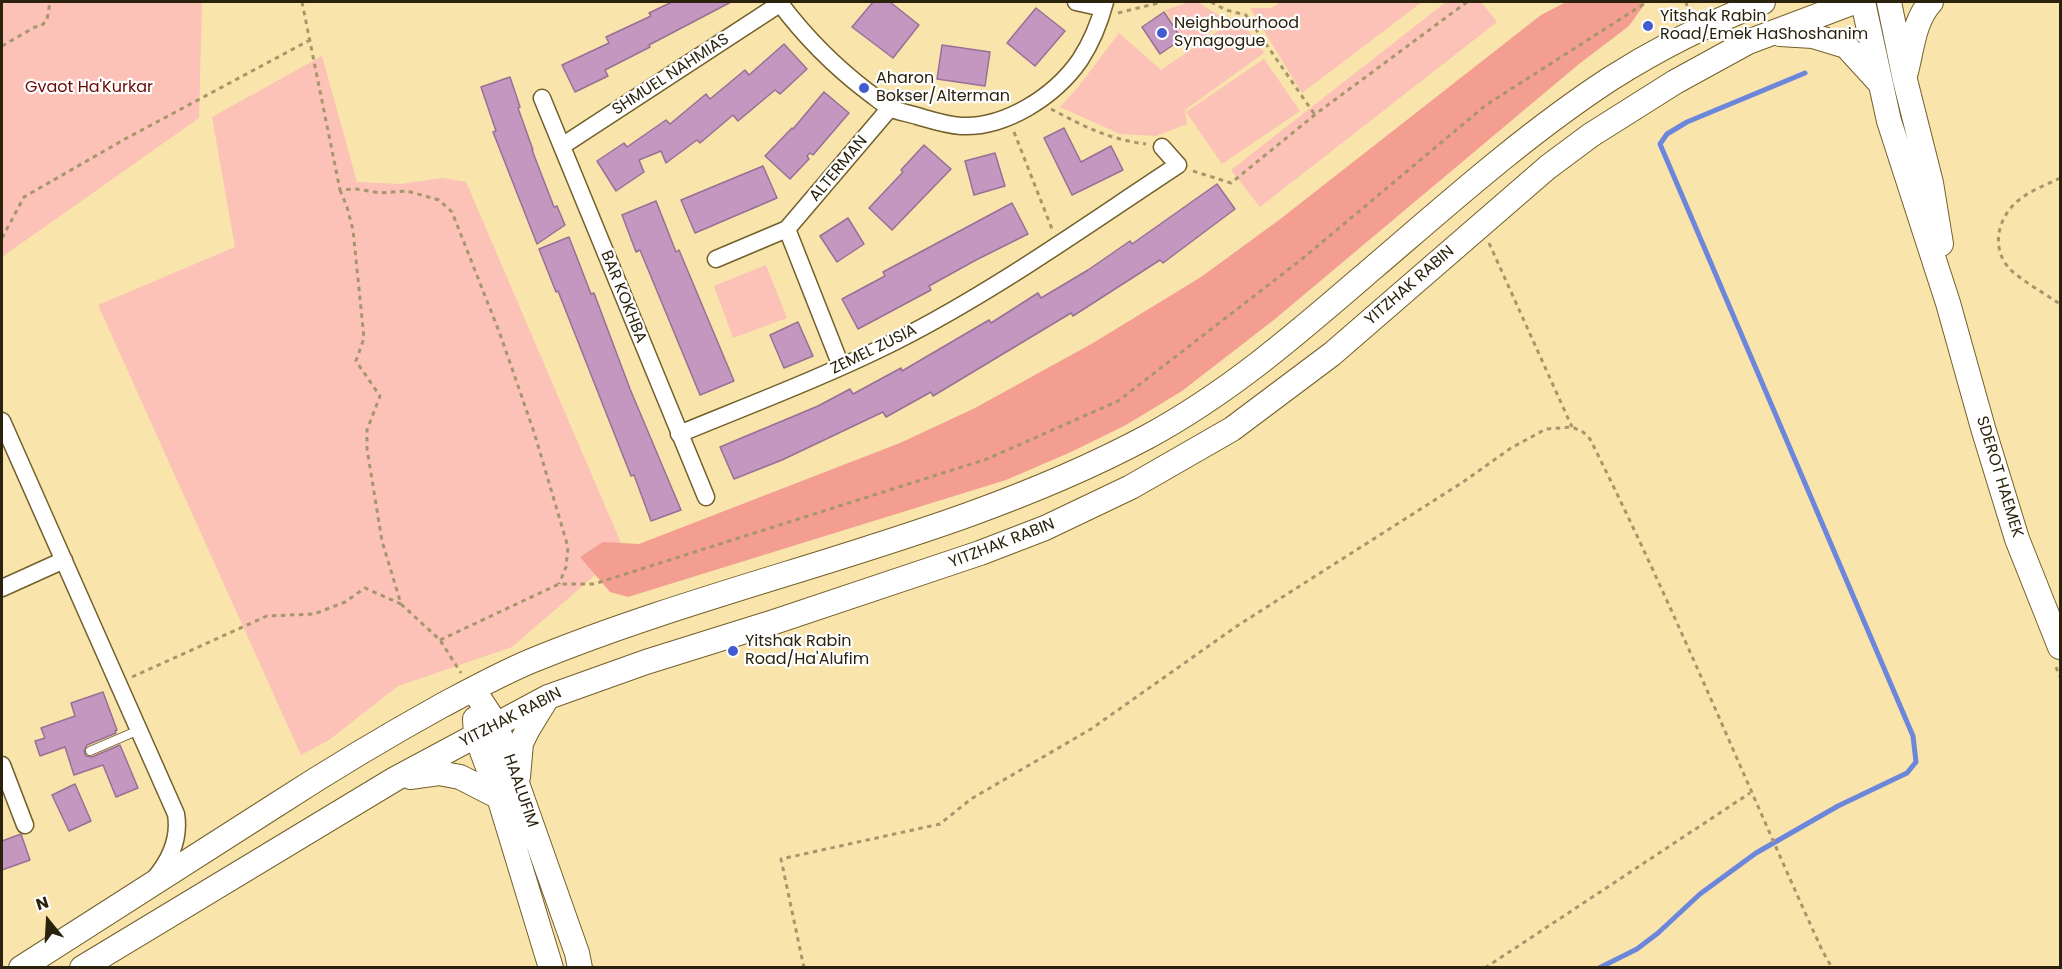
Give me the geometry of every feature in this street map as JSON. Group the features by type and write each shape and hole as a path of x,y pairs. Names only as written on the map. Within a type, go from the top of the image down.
{"main road":[{"path":"21,968 364,749 472,689 517,667 620,627 1010,499 1094,464 1149,436 1201,406 1282,347 1472,183 1608,80 1646,57 1743,9 1763,2"},
{"name":"YITZHAK RABIN","path":"82,968 395,779 548,697 645,662 980,554 1045,528 1121,492 1232,429 1332,354 1548,167 1600,129 1708,63 1748,42 1854,2"},
{"name":"SDEROT HAEMEK","path":"1863,2 1889,121 1948,303 2017,539 2061,648"},
{"name":"SDEROT HAEMEK","path":"1889,2 1938,219 1948,303"},
{"path":"1905,80 1916,28 1925,7 1931,2"},
{"path":"1768,34 1813,36 1846,46 1880,82"},
{"name":"HAALUFIM","path":"472,689 508,790 577,953 580,968"},
{"path":"395,779 439,773 508,790 521,743 548,697"},
{"name":"HAALUFIM","path":"508,790 551,968"}],"street":[{"path":"780,2 806,37 830,61 890,108 960,126 982,124 1008,116 1054,89 1080,60 1102,9 1076,2"},
{"name":"SHMUEL NAHMIAS","path":"562,146 780,2"},
{"name":"BAR KOKHBA","path":"542,98 706,497"},
{"name":"ALTERMAN","path":"716,259 787,229 890,108"},
{"path":"1162,147 1178,165"},
{"name":"ZEMEL ZUSIA","path":"679,434 842,366 897,340 999,284 1178,165"},
{"path":"787,229 842,366"},
{"path":"2,421 176,814 176,836 172,850 162,869 147,887"},
{"path":"2,588 64,560"},
{"path":"2,765 25,825"}],"lane":[{"path":"90,751 139,730"}],"path":[{"path":"2,46 34,27 41,27 47,20 50,2"},
{"path":"302,2 340,190 353,230 364,338 356,362 380,396 367,430 367,449 382,541 400,604"},
{"path":"1102,9 1162,2"},
{"path":"1211,2 1226,10 1246,15 1314,115"},
{"path":"1178,165 1231,183 1314,115 1467,2"},
{"path":"440,640 559,584 594,584 987,459 1118,401 1302,259 1486,105 1647,2"},
{"path":"2,238 24,197 125,139 310,40"},
{"path":"1036,101 1080,125 1118,140 1162,147"},
{"path":"1008,116 1058,245"},
{"path":"2061,178 2021,198 2001,222 1997,241 2002,259 2012,272 2061,304"},
{"path":"340,190 356,189 380,193 407,191 439,200 452,212 500,334 534,432 568,547 567,567 559,584"},
{"path":"1481,225 1572,427"},
{"path":"804,968 781,859 940,824 971,799 1091,729 1237,626 1463,482 1511,448 1546,429 1572,427 1584,432 1590,439 1638,536 1750,792 1821,950 1832,968"},
{"path":"118,684 267,616 314,614 345,602 365,588 400,604 440,640 472,689"},
{"path":"1485,968 1750,792"}],"green space":[{"name":"Gvaot Ha'Kurkar","path":"2,2 202,2 199,118 2,257"},
{"path":"1190,2 1199,2 1227,20 1189,48 1165,10"},
{"path":"1281,2 1422,2 1302,93 1250,8 1271,8"},
{"path":"1446,2 1481,2 1497,22 1260,207 1231,170"},
{"path":"1239,17 1264,53 1185,110 1187,124 1156,136 1120,134 1060,107 1119,33 1161,70"},
{"path":"322,56 357,182 401,184 442,178 466,182 624,550 512,647 398,686 329,740 301,755 98,305 235,247 212,117"},
{"path":"1264,59 1300,111 1222,164 1186,112"},
{"path":"766,265 787,318 733,338 714,286"}],"shaded area":[{"path":"1566,2 1646,2 1629,26 1579,64 1275,319 1182,391 1126,425 1006,480 628,597 610,592 580,557 603,542 639,544 900,443 975,408 1093,343 1201,277 1279,220 1541,15"}],"building":[{"path":"672,2 731,2 605,70 608,76 575,92 562,65 609,43 606,37 651,16 649,13"},
{"path":"873,2 890,2 919,25 893,58 852,27"},
{"path":"1036,8 1065,31 1035,66 1007,43"},
{"name":"Neighbourhood Synagogue","path":"1164,12 1182,39 1160,54 1142,27"},
{"path":"784,44 807,69 780,94 775,90 738,121 733,115 700,143 697,140 666,163 661,151 639,160 644,172 616,191 597,161 624,143 627,147 666,120 670,124 706,94 710,99 745,70 749,75"},
{"path":"942,45 990,52 985,86 937,79"},
{"path":"510,77 532,150 554,207 557,206 565,225 537,244 493,132 496,131 481,87"},
{"path":"824,92 849,113 813,155 810,153 807,156 809,159 790,179 765,156 793,129"},
{"path":"1064,128 1081,162 1111,146 1123,170 1072,195 1044,138"},
{"path":"924,145 951,169 892,230 869,208 903,172 901,170"},
{"path":"995,153 1005,186 974,195 965,161"},
{"path":"763,166 777,198 695,233 681,200"},
{"path":"1217,184 1235,209 1163,263 1160,260 1073,316 1071,313 933,396 931,392 886,417 883,412 782,460 734,479 720,447 818,406 850,389 853,394 901,368 902,371 989,320 991,323 1038,293 1041,298 1130,241 1132,244"},
{"path":"656,201 676,252 679,250 734,381 700,395 640,250 636,252 622,215"},
{"path":"1012,203 1028,234 929,286 931,290 858,329 842,299 885,276 883,272"},
{"path":"848,218 864,244 837,262 820,236"},
{"path":"569,237 591,294 594,293 630,389 681,510 651,521 539,249"},
{"path":"798,322 813,356 784,368 770,335"},
{"path":"103,692 117,730 116,733 87,745 84,751 86,756 92,757 120,745 138,788 116,797 103,765 74,775 65,747 40,756 35,741 45,738 41,728 75,716 71,703"},
{"path":"75,784 91,821 69,831 52,795"},
{"path":"21,834 30,860 2,870 2,841"}],"waterway":[{"path":"1599,968 1637,949 1700,894 1756,853 1838,806 1907,773 1916,762 1913,736 1660,144 1667,134 1687,122 1805,73"}],"place":[{"name":"Yitshak Rabin Road/Emek HaShoshanim","path":"1648,26"},
{"name":"Neighbourhood Synagogue","path":"1162,33"},
{"name":"Aharon Bokser/Alterman","path":"864,88"},
{"name":"Yitshak Rabin Road/Ha'Alufim","path":"733,651"}]}
